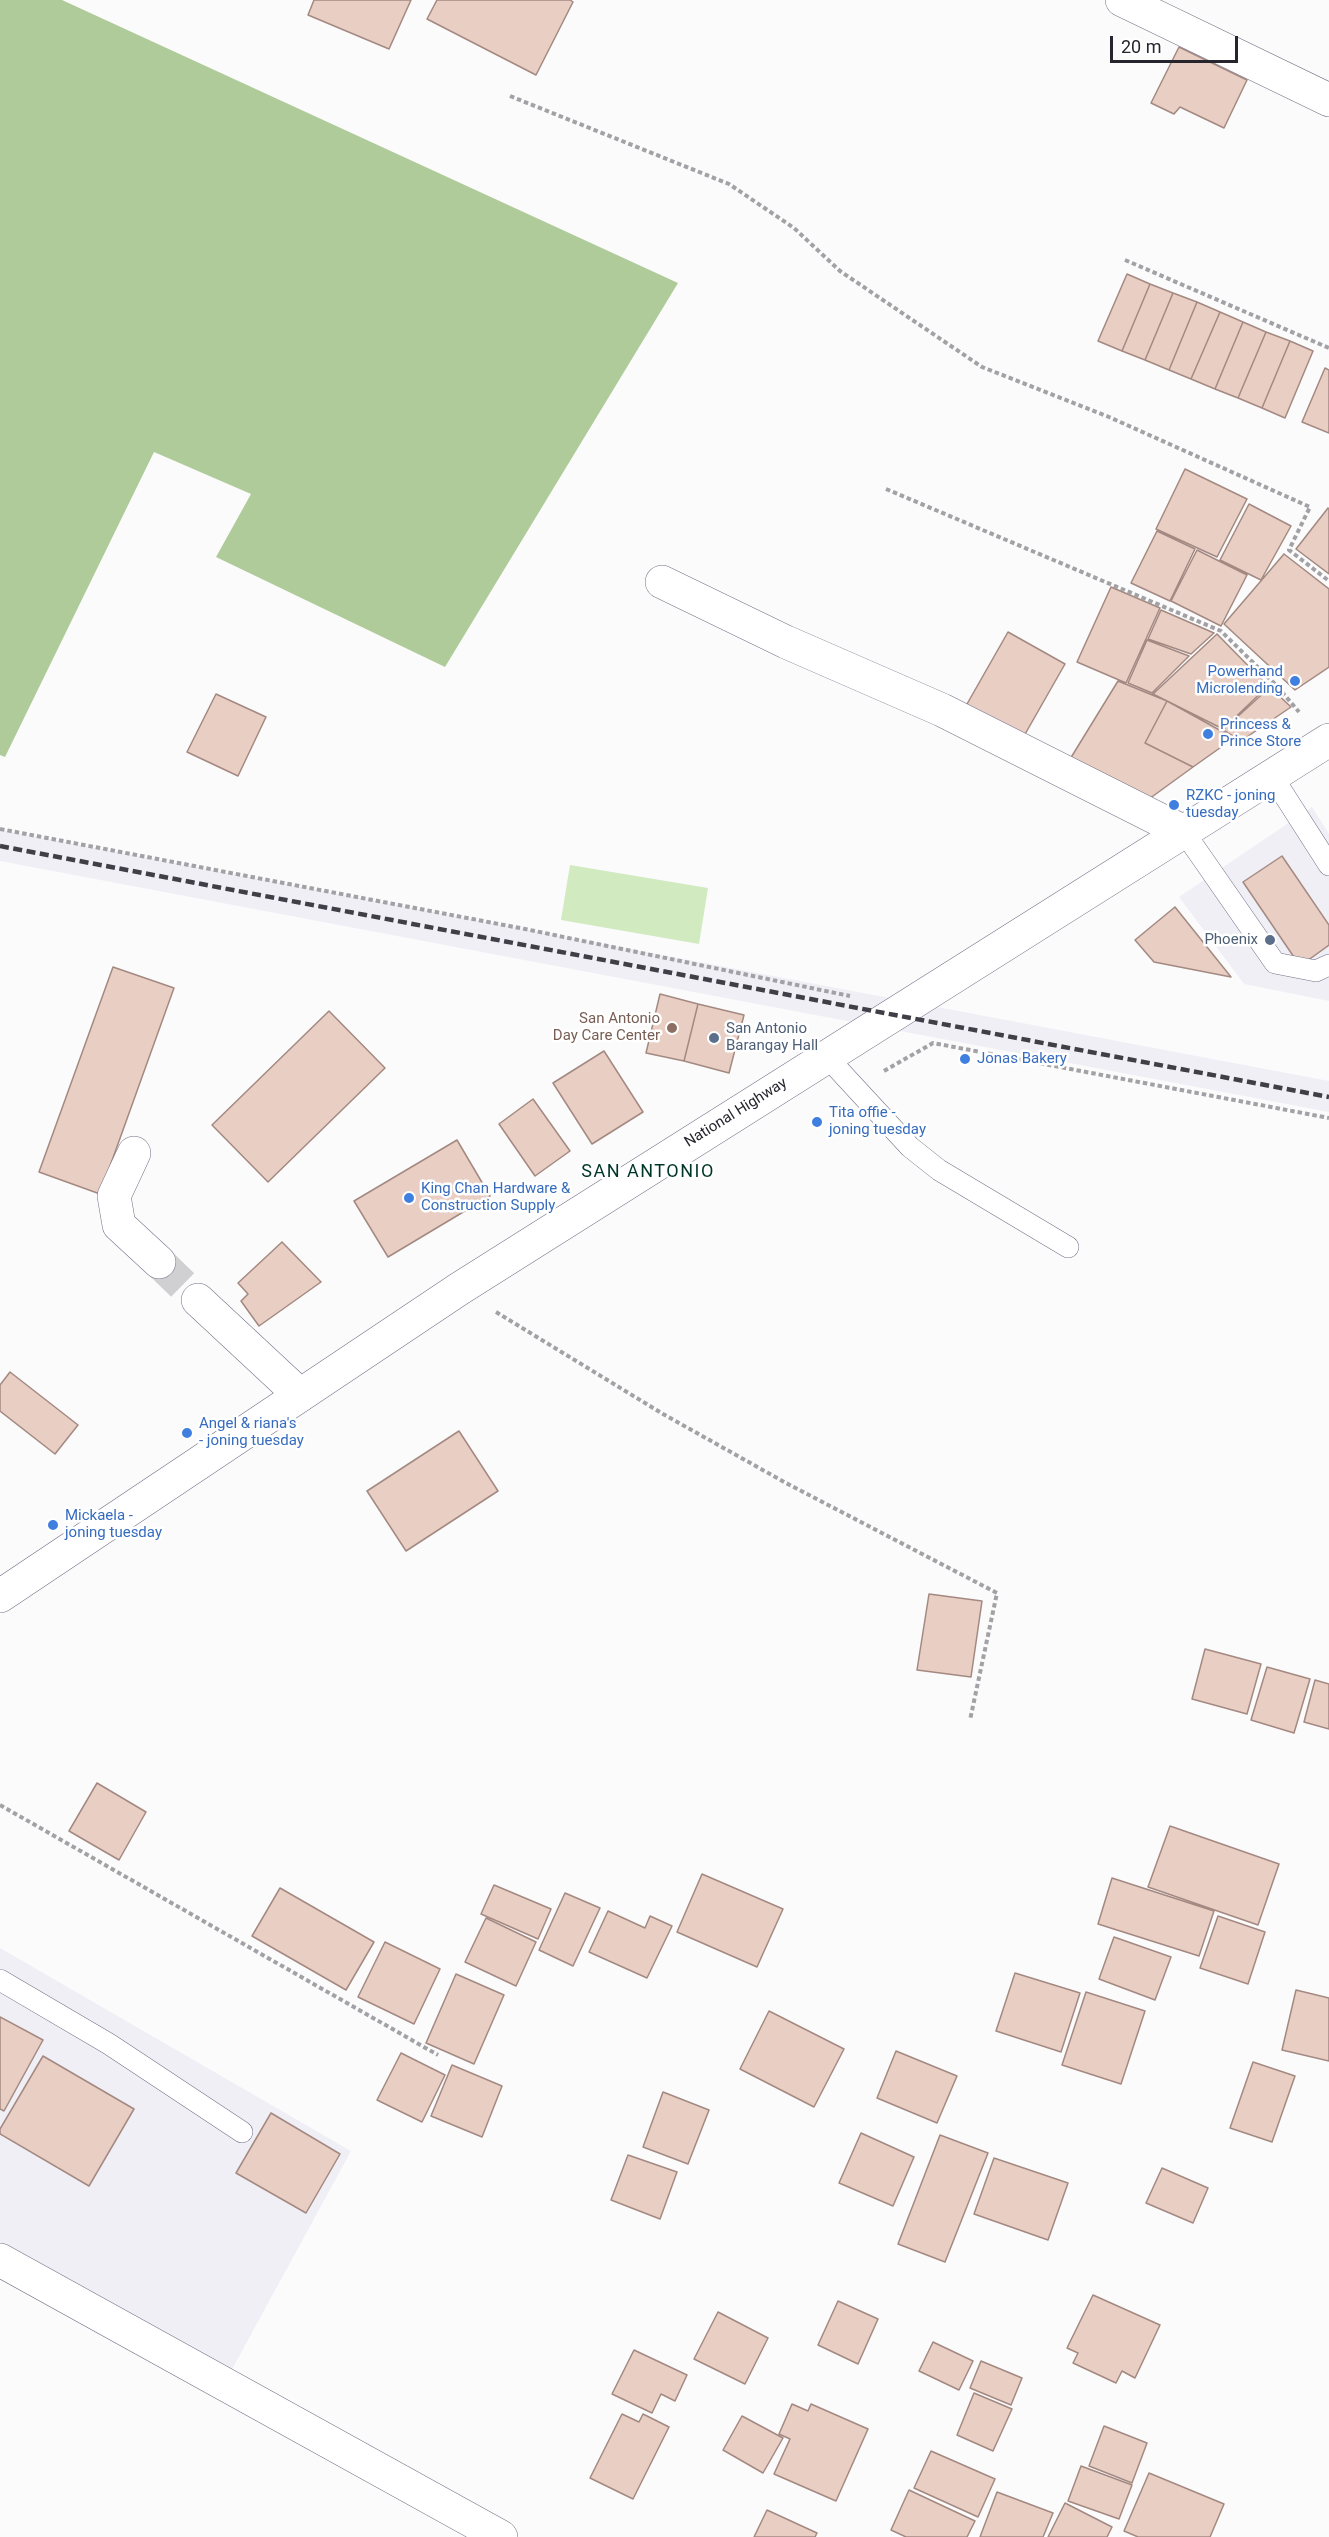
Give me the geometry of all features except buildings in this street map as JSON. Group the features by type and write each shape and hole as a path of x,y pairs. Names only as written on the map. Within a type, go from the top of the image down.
{"street":[{"path":"1122,0 1329,100"},
{"path":"662,582 786,642 942,710 1184,832"},
{"name":"National Highway","path":"0,1596 459,1289 1327,742"},
{"path":"134,1153 114,1196 119,1226 159,1262"},
{"path":"198,1300 300,1395"},
{"path":"0,2260 501,2537"}],"lane":[{"path":"1272,776 1329,865"},
{"path":"1184,832 1275,963 1316,971 1329,965"},
{"path":"826,1056 910,1147 939,1170 1068,1247"},
{"path":"0,1980 108,2044 242,2132"}],"path":[{"path":"510,96 729,184 794,228 840,271 982,367 1108,417 1310,507 1289,550 1329,581"},
{"path":"1125,260 1329,348"},
{"path":"886,489 1221,631 1276,685 1327,742"},
{"path":"0,829 525,930 904,1007"},
{"path":"855,1088 933,1043 1329,1118"},
{"path":"459,1289 663,1414 786,1483 996,1593 970,1720"},
{"path":"0,1805 438,2055"}],"shaded area":[{"name":"Phoenix","path":"1312,807 1329,834 1329,1001 1244,984 1179,897"},
{"path":"0,830 1329,1081 1329,1112 0,861"},
{"path":"0,1948 351,2151 230,2373 0,2247"}],"green space":[{"path":"0,0 62,0 678,283 445,667 216,557 251,494 154,452 5,757 0,755"},
{"path":"570,865 708,888 699,944 561,920"}],"tunnel":[{"path":"159,1262 198,1300"}],"railway":[{"path":"0,846 1329,1097"}],"place":[{"name":"Powerhand Microlending","path":"1295,681"},
{"name":"Princess & Prince Store","path":"1208,734"},
{"name":"RZKC - joning tuesday","path":"1174,805"},
{"name":"Phoenix","path":"1270,940"},
{"name":"San Antonio Day Care Center","path":"672,1028"},
{"name":"San Antonio Barangay Hall","path":"714,1038"},
{"name":"Jonas Bakery","path":"965,1059"},
{"name":"Tita offie - joning tuesday","path":"817,1122"},
{"name":"King Chan Hardware & Construction Supply","path":"409,1198"},
{"name":"Angel & riana's - joning tuesday","path":"187,1433"},
{"name":"Mickaela - joning tuesday","path":"53,1525"}],"district":[{"name":"SAN ANTONIO","path":"648,1172"}]}
